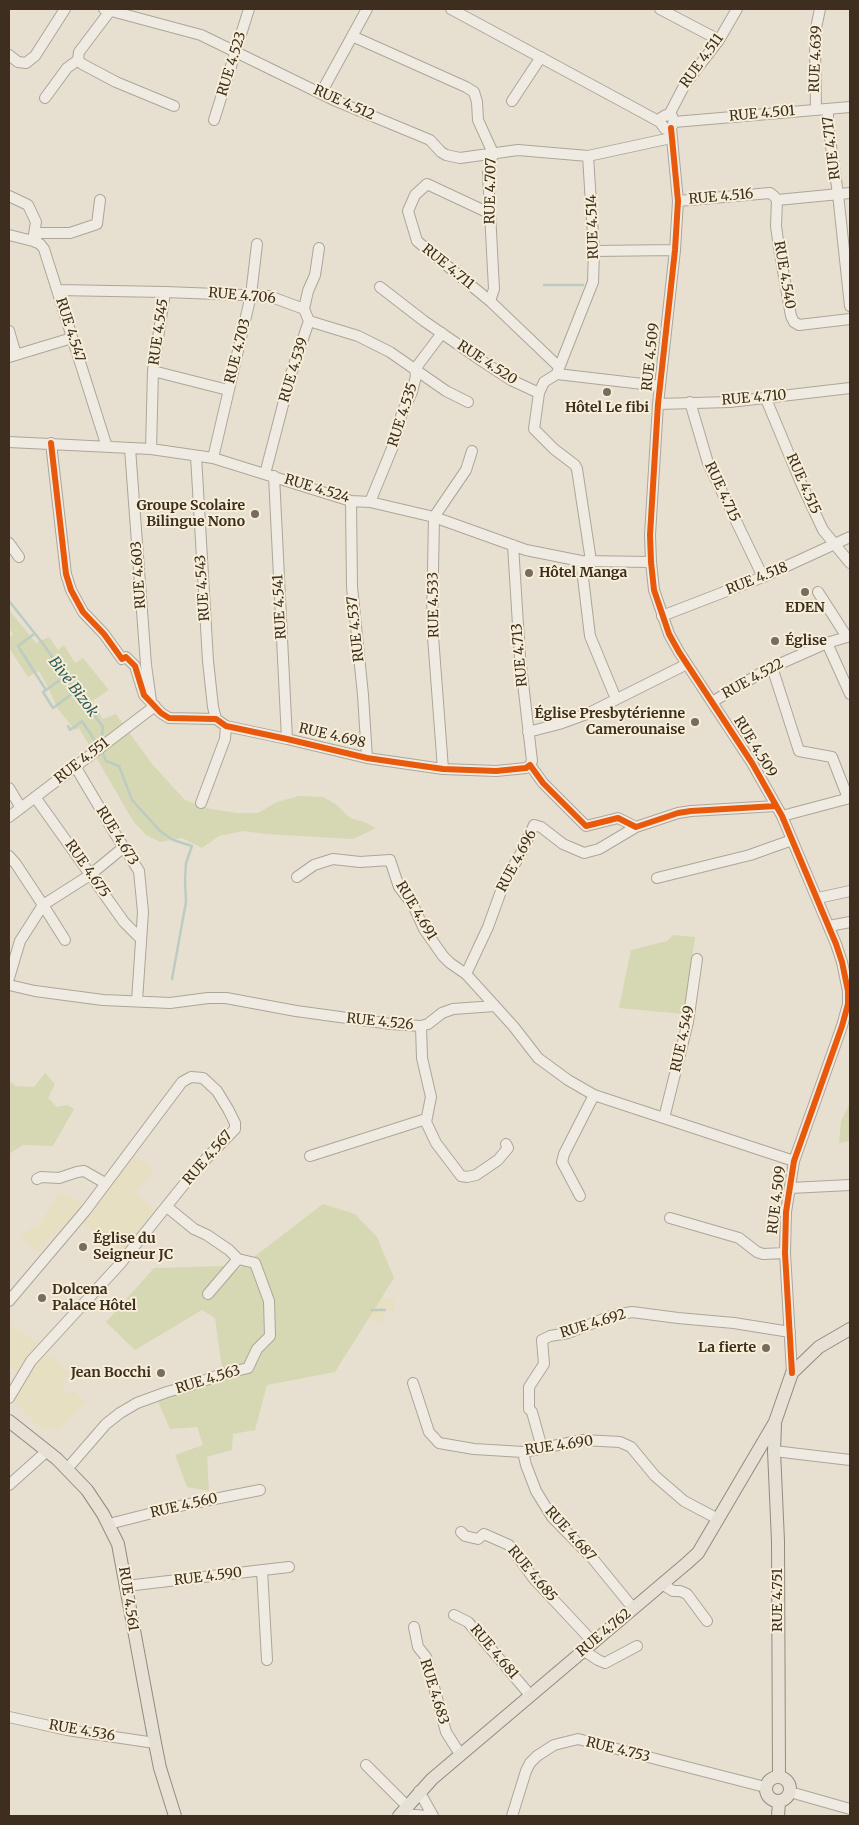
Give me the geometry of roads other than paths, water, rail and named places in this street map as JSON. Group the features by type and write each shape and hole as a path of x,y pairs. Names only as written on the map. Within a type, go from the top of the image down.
{"main road":[{"path":"775,1422 792,1373 819,1347 850,1329"},
{"name":"RUE 4.561","path":"9,1421 67,1469 96,1502 109,1524 120,1551 160,1768 175,1816"},
{"name":"RUE 4.751","path":"775,1422 774,1451 778,1541 779,1777"},
{"name":"RUE 4.762","path":"402,1812 419,1792 460,1754 698,1552 775,1422"},
{"path":"779,1777 788,1782 790,1792 784,1800 779,1802 770,1799 765,1792 765,1787 770,1779 779,1777"},
{"path":"778,1816 779,1802"}],"street":[{"path":"9,55 18,62 26,62 32,59 65,9"},
{"name":"RUE 4.523","path":"214,120 249,9"},
{"path":"321,93 367,9"},
{"path":"451,9 660,122 665,129 671,126"},
{"path":"660,9 719,40"},
{"name":"RUE 4.511","path":"671,126 685,84 719,40 737,9"},
{"name":"RUE 4.639","path":"816,110 814,46 820,9"},
{"path":"45,98 67,68 78,60 79,52 107,10"},
{"name":"RUE 4.512","path":"107,10 201,35 336,101 430,140 446,155 460,158 518,150 588,156"},
{"name":"RUE 4.707","path":"352,36 472,90 476,96 478,120 493,153 488,174 494,289 490,301"},
{"path":"512,101 541,57"},
{"path":"78,60 116,82 174,106"},
{"name":"RUE 4.501","path":"671,126 850,107"},
{"name":"RUE 4.717","path":"828,108 850,306"},
{"path":"588,156 671,126"},
{"name":"RUE 4.509","path":"671,126 678,200 675,250 658,404 650,535 654,590 669,634 752,763 782,816 829,926 842,962 848,991 846,1029 794,1161 785,1222 792,1373"},
{"name":"RUE 4.514","path":"558,371 590,291 594,268 588,156"},
{"name":"RUE 4.711","path":"489,213 427,184 415,195 408,211 417,241 490,301"},
{"name":"RUE 4.516","path":"678,200 770,193 776,200 850,193"},
{"path":"9,196 28,205 36,222 33,240"},
{"path":"33,240 39,233 70,233 97,224 100,200"},
{"name":"RUE 4.540","path":"776,200 776,226 779,248 791,316 794,322 799,325 850,319"},
{"path":"9,235 33,240"},
{"name":"RUE 4.547","path":"33,240 44,249 107,447"},
{"name":"RUE 4.703","path":"213,458 251,295 257,244"},
{"path":"309,321 304,309 308,291 315,275 319,248"},
{"path":"594,251 675,250"},
{"name":"RUE 4.520","path":"380,287 442,333 511,380 539,392"},
{"name":"RUE 4.545","path":"57,290 165,292 154,371 151,449"},
{"name":"RUE 4.706","path":"165,292 269,296 304,309"},
{"path":"490,301 558,371 660,386"},
{"name":"RUE 4.539","path":"270,475 291,374 309,321 358,336 390,352 415,369"},
{"path":"9,331 12,356 72,338"},
{"name":"RUE 4.535","path":"370,502 393,446 402,413 412,392 416,376 415,369 442,333"},
{"path":"415,369 446,391 468,402"},
{"path":"154,371 228,390"},
{"path":"558,371 544,382 539,392 534,429 554,449 576,465 577,468 586,561 590,636 616,699"},
{"name":"RUE 4.710","path":"658,404 766,398 850,388"},
{"name":"RUE 4.515","path":"766,398 801,483 823,530 850,563"},
{"name":"RUE 4.715","path":"690,402 708,462 763,577"},
{"name":"RUE 4.524","path":"9,442 151,449 213,458 351,500 370,502 434,517 526,550 586,561 651,562"},
{"path":"52,443 66,574 71,590 83,612 104,634 122,659 126,656 135,666 144,695 169,718 216,719"},
{"name":"RUE 4.603","path":"130,448 143,630 153,704"},
{"name":"RUE 4.533","path":"443,769 432,623 434,517 443,500 466,470 472,452"},
{"name":"RUE 4.543","path":"196,456 208,661 216,719"},
{"name":"RUE 4.541","path":"270,475 287,738"},
{"name":"RUE 4.537","path":"351,500 352,587 363,695 367,758"},
{"name":"RUE 4.518","path":"662,616 763,577 850,538"},
{"path":"9,543 19,557"},
{"name":"RUE 4.713","path":"513,545 520,657 532,761 530,765"},
{"path":"818,592 848,636"},
{"name":"RUE 4.522","path":"712,702 772,667 848,636"},
{"path":"827,643 850,694"},
{"path":"528,732 559,724 589,713 687,664"},
{"path":"772,667 799,751 832,757 849,798 782,816"},
{"name":"RUE 4.551","path":"9,817 153,704"},
{"name":"RUE 4.698","path":"216,719 226,726 287,738 367,758 443,769 496,771 526,768 530,765"},
{"path":"200,803 225,739 226,726"},
{"path":"530,765 543,783 586,826 618,818 636,827 678,813 691,811 776,806"},
{"name":"RUE 4.673","path":"75,766 139,871 143,912 137,1002"},
{"path":"9,788 21,808"},
{"name":"RUE 4.675","path":"35,797 124,922 141,939"},
{"name":"RUE 4.696","path":"466,974 488,927 505,880 520,855 534,825 541,827 563,844 584,853 599,849 636,827"},
{"path":"657,878 750,855 792,840"},
{"path":"9,978 20,941 43,905 90,875 124,847"},
{"path":"9,856 65,940"},
{"name":"RUE 4.691","path":"297,877 314,865 332,859 360,862 390,860 399,887 413,905 424,928 446,960 466,974 495,1006"},
{"path":"818,898 850,891"},
{"path":"829,926 850,922"},
{"name":"RUE 4.549","path":"664,1118 688,1022 697,959"},
{"name":"RUE 4.526","path":"9,985 35,991 103,1000 170,1003 208,998 226,998 296,1011 391,1024 421,1026 428,1024 442,1013 453,1009 495,1006"},
{"path":"495,1006 542,1062 594,1095 794,1161"},
{"path":"421,1026 422,1058 431,1097 426,1118 433,1138 461,1176 466,1177 476,1175 498,1160 508,1148 506,1144"},
{"name":"RUE 4.567","path":"9,1301 86,1210 182,1082 191,1076 203,1078 221,1097 235,1123 235,1129 198,1167 120,1264 31,1361 9,1398"},
{"path":"580,1196 562,1162 564,1154 594,1095"},
{"path":"310,1156 426,1118"},
{"path":"37,1179 41,1177 59,1178 84,1171 105,1183"},
{"path":"790,1188 850,1185"},
{"name":"RUE 4.563","path":"67,1469 106,1424 137,1403 219,1374 248,1368 257,1350 270,1336 269,1301 255,1263 238,1259 229,1250 207,1235 194,1229 167,1207"},
{"path":"670,1218 739,1238 748,1247 763,1254 785,1254"},
{"path":"208,1294 238,1259"},
{"name":"RUE 4.692","path":"542,1448 532,1412 529,1410 529,1387 544,1364 542,1340 550,1336 568,1334 611,1316 632,1312 734,1322 790,1332"},
{"name":"RUE 4.690","path":"413,1383 429,1432 439,1442 474,1449 523,1452 583,1440 626,1444 631,1447 655,1476 684,1501 718,1519"},
{"path":"9,1485 47,1451"},
{"path":"774,1451 850,1460"},
{"name":"RUE 4.687","path":"523,1452 536,1491 547,1511 593,1559 633,1608"},
{"name":"RUE 4.560","path":"109,1524 184,1505 260,1490"},
{"name":"RUE 4.685","path":"461,1532 465,1536 478,1538 484,1534 509,1545 588,1646"},
{"name":"RUE 4.590","path":"126,1586 289,1567"},
{"path":"262,1570 267,1660"},
{"path":"662,1584 673,1591 687,1594 707,1621"},
{"name":"RUE 4.681","path":"454,1615 468,1622 530,1695"},
{"name":"RUE 4.683","path":"414,1627 418,1647 426,1657 446,1732 460,1754"},
{"path":"588,1646 598,1660 605,1663 637,1646"},
{"name":"RUE 4.536","path":"9,1717 67,1730 155,1743"},
{"name":"RUE 4.753","path":"512,1816 530,1762 554,1745 578,1739 765,1787"},
{"path":"366,1765 402,1812 428,1816"},
{"path":"419,1792 433,1816"},
{"path":"790,1792 850,1809"}],"waterway":[{"path":"544,285 583,285"},
{"name":"Bivé Bizok","path":"9,601 44,645 103,727 101,744"},
{"path":"34,634 18,646 46,690"},
{"path":"63,678 43,692 53,708 76,691"},
{"path":"68,726 70,730 82,721 97,744"},
{"name":"Bivé Bizok","path":"101,749 106,761 119,766 132,800 160,831 173,840 192,846 186,863 186,902 172,979"},
{"path":"372,1310 385,1310"}],"place":[{"name":"Hôtel Le fibi","path":"607,392"},
{"name":"Groupe Scolaire Bilingue Nono","path":"255,514"},
{"name":"Hôtel Manga","path":"529,573"},
{"name":"EDEN","path":"805,592"},
{"name":"Église","path":"775,641"},
{"name":"Église Presbytérienne Camerounaise","path":"695,722"},
{"name":"Église du Seigneur JC","path":"83,1247"},
{"name":"Dolcena Palace Hôtel","path":"42,1298"},
{"name":"La fierte","path":"766,1348"},
{"name":"Jean Bocchi","path":"161,1373"}]}
